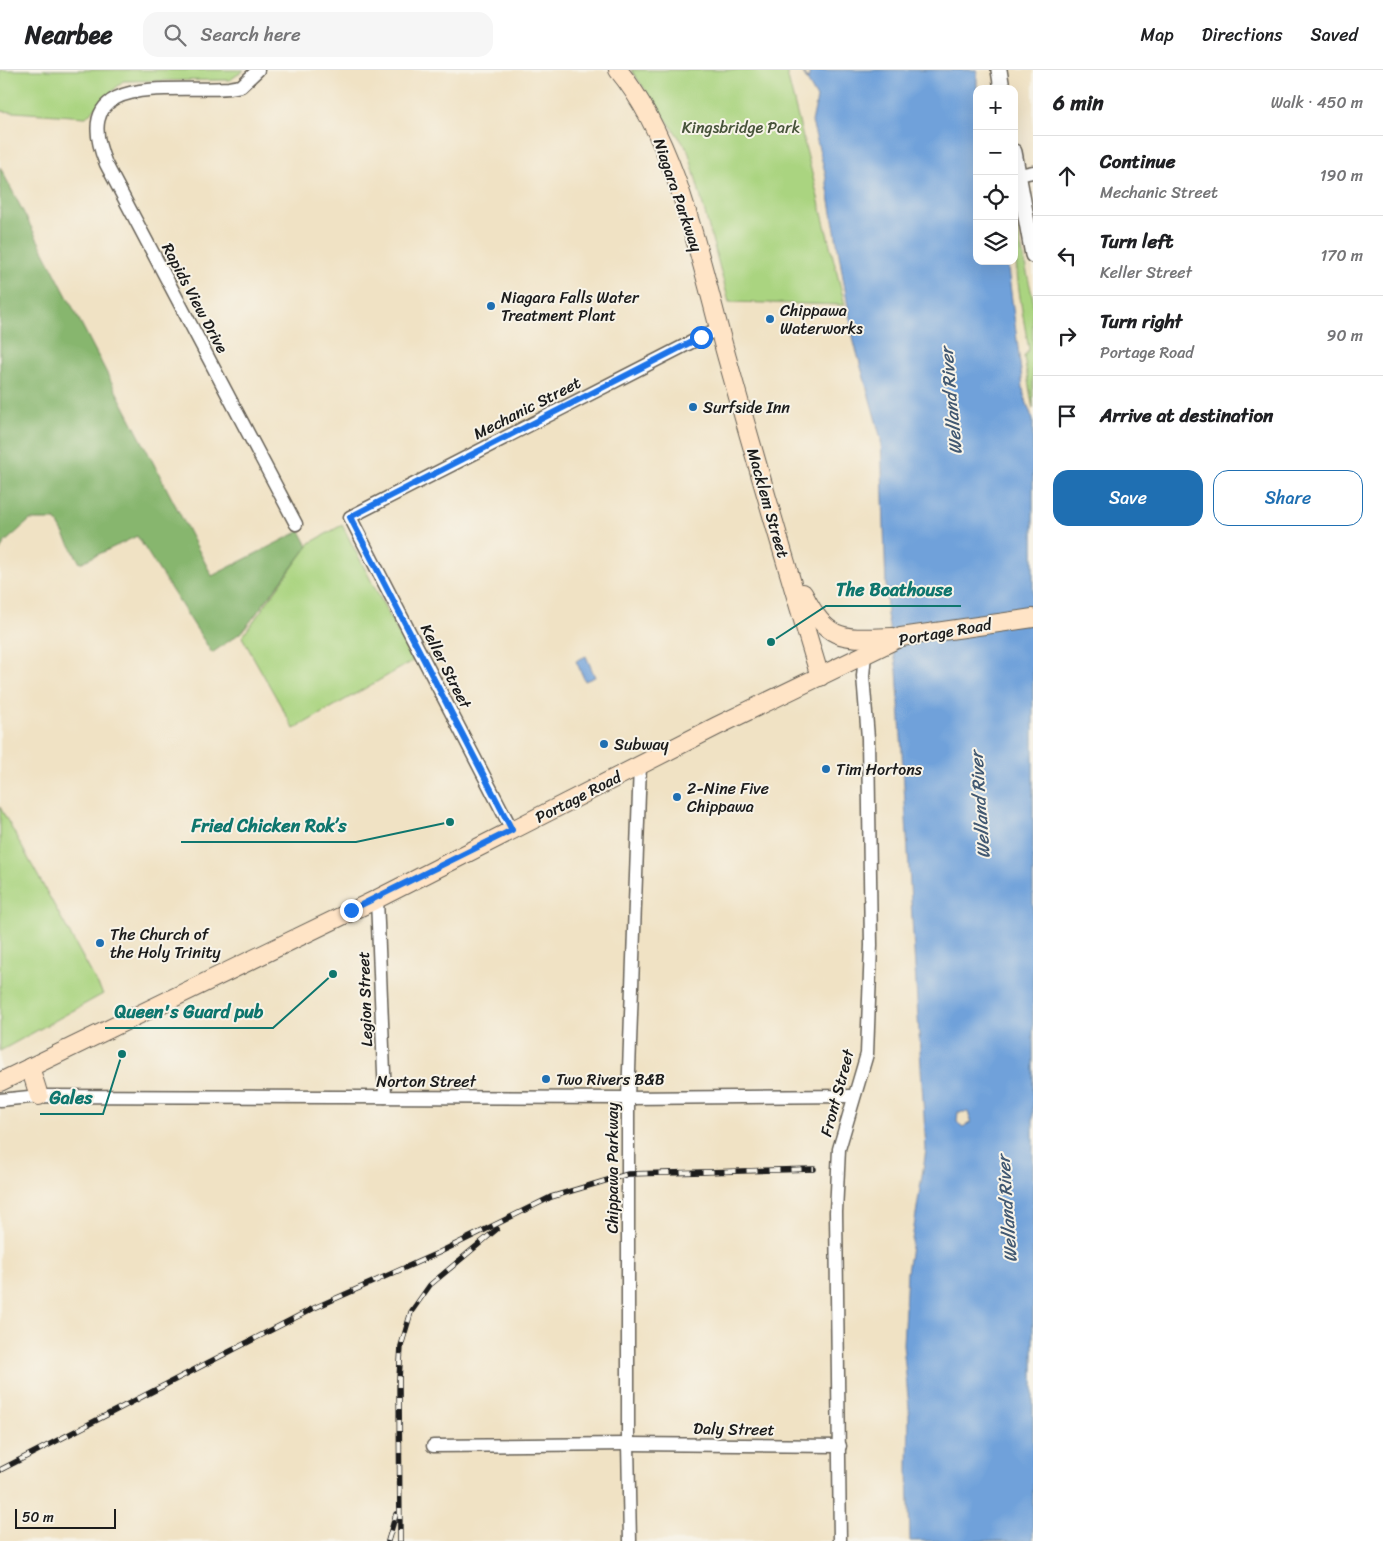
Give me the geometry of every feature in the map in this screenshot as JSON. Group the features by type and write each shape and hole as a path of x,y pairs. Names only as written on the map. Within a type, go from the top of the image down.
{"main road":[{"name":"Niagara Parkway","path":"618,70 641,103 667,154 719,328"},
{"name":"Macklem Street","path":"719,328 820,677"},
{"path":"782,550 816,618 827,629 864,646"},
{"name":"Portage Road","path":"0,1082 377,898 640,765 820,677 864,646 901,637 1033,618"},
{"path":"30,1067 39,1096"}],"street":[{"name":"Rapids View Drive","path":"258,70 241,86 229,88 147,88 123,91 106,101 97,118 97,136 106,164 296,524"},
{"path":"999,70 1001,85"},
{"path":"1018,159 1026,174 1033,255"},
{"name":"Mechanic Street","path":"350,517 719,328"},
{"name":"Keller Street","path":"350,517 512,830"},
{"name":"Front Street","path":"840,1541 836,1212 839,1149 853,1096 867,1054 871,944 868,746 863,676 864,646"},
{"name":"Chippawa Parkway","path":"630,1541 628,1444 628,1098 640,765"},
{"name":"Legion Street","path":"377,898 385,1098"},
{"name":"Norton Street","path":"0,1100 39,1096 628,1098 853,1096"},
{"name":"Daly Street","path":"433,1446 628,1444 840,1446"}],"green space":[{"path":"0,70 244,70 230,80 123,81 86,117 0,111"},
{"name":"Kingsbridge Park","path":"631,70 786,70 845,305 729,302 688,150"},
{"path":"0,167 212,576 300,531 308,546 243,631 212,653 137,536 80,563 56,520 30,520 4,543 0,551"},
{"path":"1018,233 1033,299 1033,409 1024,357 1029,349 1016,265 1018,265"},
{"path":"342,525 413,661 294,729 242,637 310,543"},
{"path":"0,807 103,994 0,1051"}],"water":[{"name":"Welland River","path":"801,70 808,80 810,70 977,70 977,85 973,85 973,265 1008,265 1024,395 1033,420 1033,1541 910,1541 909,1408 903,1344 907,1272 926,1150 897,670 887,615 881,439 854,342 825,172 812,122 817,98","holes":["958,1112 968,1112 971,1122 963,1127 957,1122"]},
{"path":"586,656 595,677 585,681 576,661"}],"railway":[{"path":"0,1470 312,1309 438,1253 551,1197 628,1174 814,1169"},
{"path":"400,1541 399,1379 401,1346 411,1312 430,1285 497,1229"},
{"path":"388,1541 396,1514"}],"place":[{"name":"Niagara Falls Water Treatment Plant","path":"491,306"},
{"name":"Chippawa Waterworks","path":"770,319"},
{"name":"Surfside Inn","path":"693,407"},
{"name":"The Boathouse","path":"771,642"},
{"name":"Subway","path":"604,744"},
{"name":"Tim Hortons","path":"826,769"},
{"name":"2-Nine Five Chippawa","path":"677,797"},
{"name":"Fried Chicken Rok’s","path":"450,822"},
{"name":"The Church of the Holy Trinity","path":"100,943"},
{"name":"Queen's Guard pub","path":"333,974"},
{"name":"Gales","path":"122,1054"},
{"name":"Two Rivers B&B","path":"546,1079"}],"route":[{"path":"351,910 512,830 350,517 701,337"}]}
